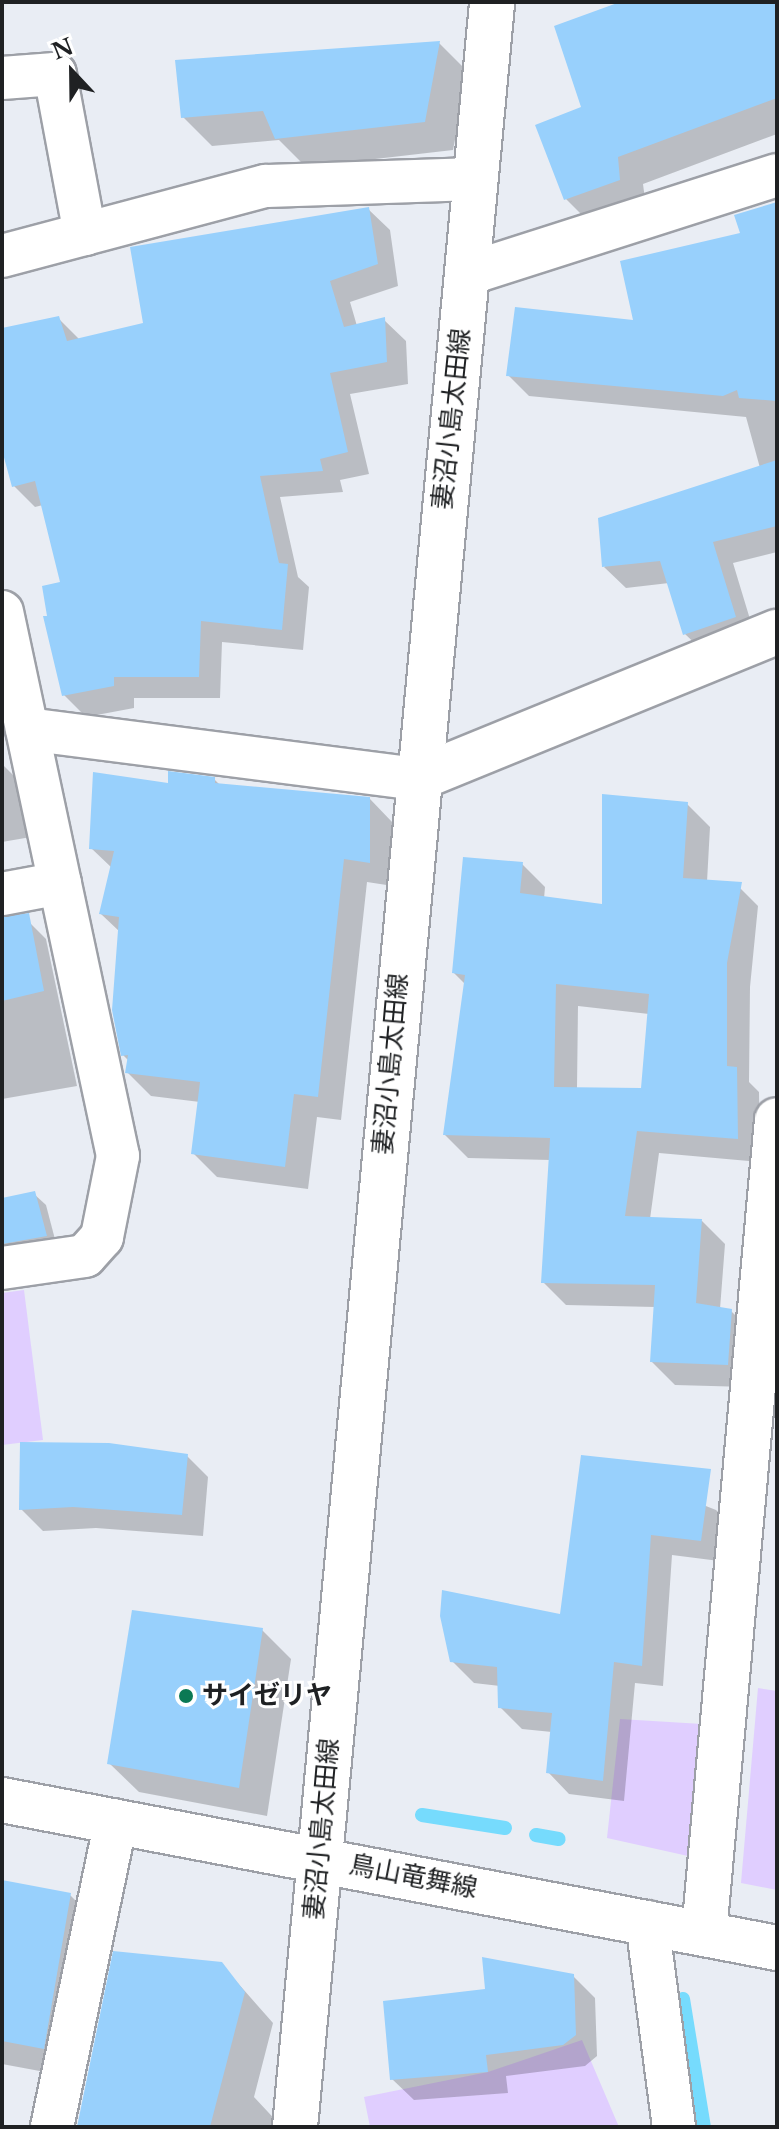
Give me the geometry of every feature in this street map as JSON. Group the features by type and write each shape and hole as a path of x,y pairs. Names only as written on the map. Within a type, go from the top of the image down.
{"main road":[{"name":"妻沼小島太田線","path":"295,2127 416,779 492,2"},
{"path":"416,779 777,632"},
{"path":"704,1933 760,1491 777,1120"},
{"name":"鳥山竜舞線","path":"2,1800 777,1948"}],"street":[{"path":"2,78 55,74 85,234"},
{"path":"467,274 777,175"},
{"path":"2,256 266,186 476,179"},
{"path":"2,612 118,1156 102,1237 85,1256 2,1268"},
{"path":"27,729 416,779"},
{"path":"2,894 60,883"},
{"path":"52,2127 116,1821"},
{"path":"647,1922 674,2127"}],"shaded area":[{"path":"24,1290 43,1440 2,1445 2,1293"},
{"path":"758,1688 777,1691 777,1890 741,1883"},
{"path":"620,1719 702,1724 688,1856 607,1838"},
{"path":"582,2040 619,2127 370,2127 364,2097 488,2072"}],"building":[{"path":"620,2 777,2 777,98 618,157 620,180 564,200 535,125 581,107 554,26"},
{"path":"440,41 425,122 275,139 263,111 181,118 175,60"},
{"path":"777,202 777,401 739,398 737,390 723,396 506,376 515,307 633,320 620,261 740,233 734,215"},
{"path":"369,207 378,264 330,281 344,327 385,317 387,362 330,373 348,452 320,459 323,471 260,476 279,563 288,564 282,630 201,621 199,677 114,677 114,686 62,696 43,616 47,616 42,586 60,582 35,481 12,487 2,450 2,328 59,316 67,341 143,323 130,247"},
{"path":"777,460 777,526 713,542 736,617 683,635 660,561 602,567 598,518"},
{"path":"168,771 215,777 215,783 370,797 370,863 344,859 318,1097 294,1094 285,1167 191,1154 200,1082 125,1073 128,1055 121,1056 112,1010 119,917 99,914 114,851 89,849 93,772 168,783"},
{"path":"602,794 688,802 683,878 742,882 727,963 727,1066 737,1067 738,1139 637,1131 625,1216 702,1219 696,1303 732,1309 728,1365 650,1362 655,1285 541,1283 550,1138 443,1135 465,975 452,973 463,857 523,862 520,893 602,904","holes":["556,984 649,994 641,1088 554,1087"]},
{"path":"29,913 44,991 2,1001 2,917"},
{"path":"35,1191 47,1236 2,1244 2,1198"},
{"path":"20,1442 109,1443 188,1454 182,1515 73,1507 19,1510"},
{"path":"581,1455 711,1469 701,1541 651,1535 642,1666 614,1662 603,1781 546,1773 552,1713 498,1708 497,1667 450,1662 440,1616 442,1590 560,1614"},
{"name":"サイゼリヤ","path":"132,1610 263,1628 239,1788 107,1764"},
{"path":"2,1880 71,1893 44,2049 2,2041"},
{"path":"113,1951 222,1962 245,1992 210,2127 77,2127"},
{"path":"482,1957 574,1974 576,2035 563,2045 486,2055 488,2072 390,2080 383,2001 485,1989"}],"waterway":[{"path":"422,1815 505,1828"},
{"path":"536,1835 559,1839"},
{"path":"683,1999 704,2127"}],"place":[{"name":"サイゼリヤ","path":"186,1696"}]}
